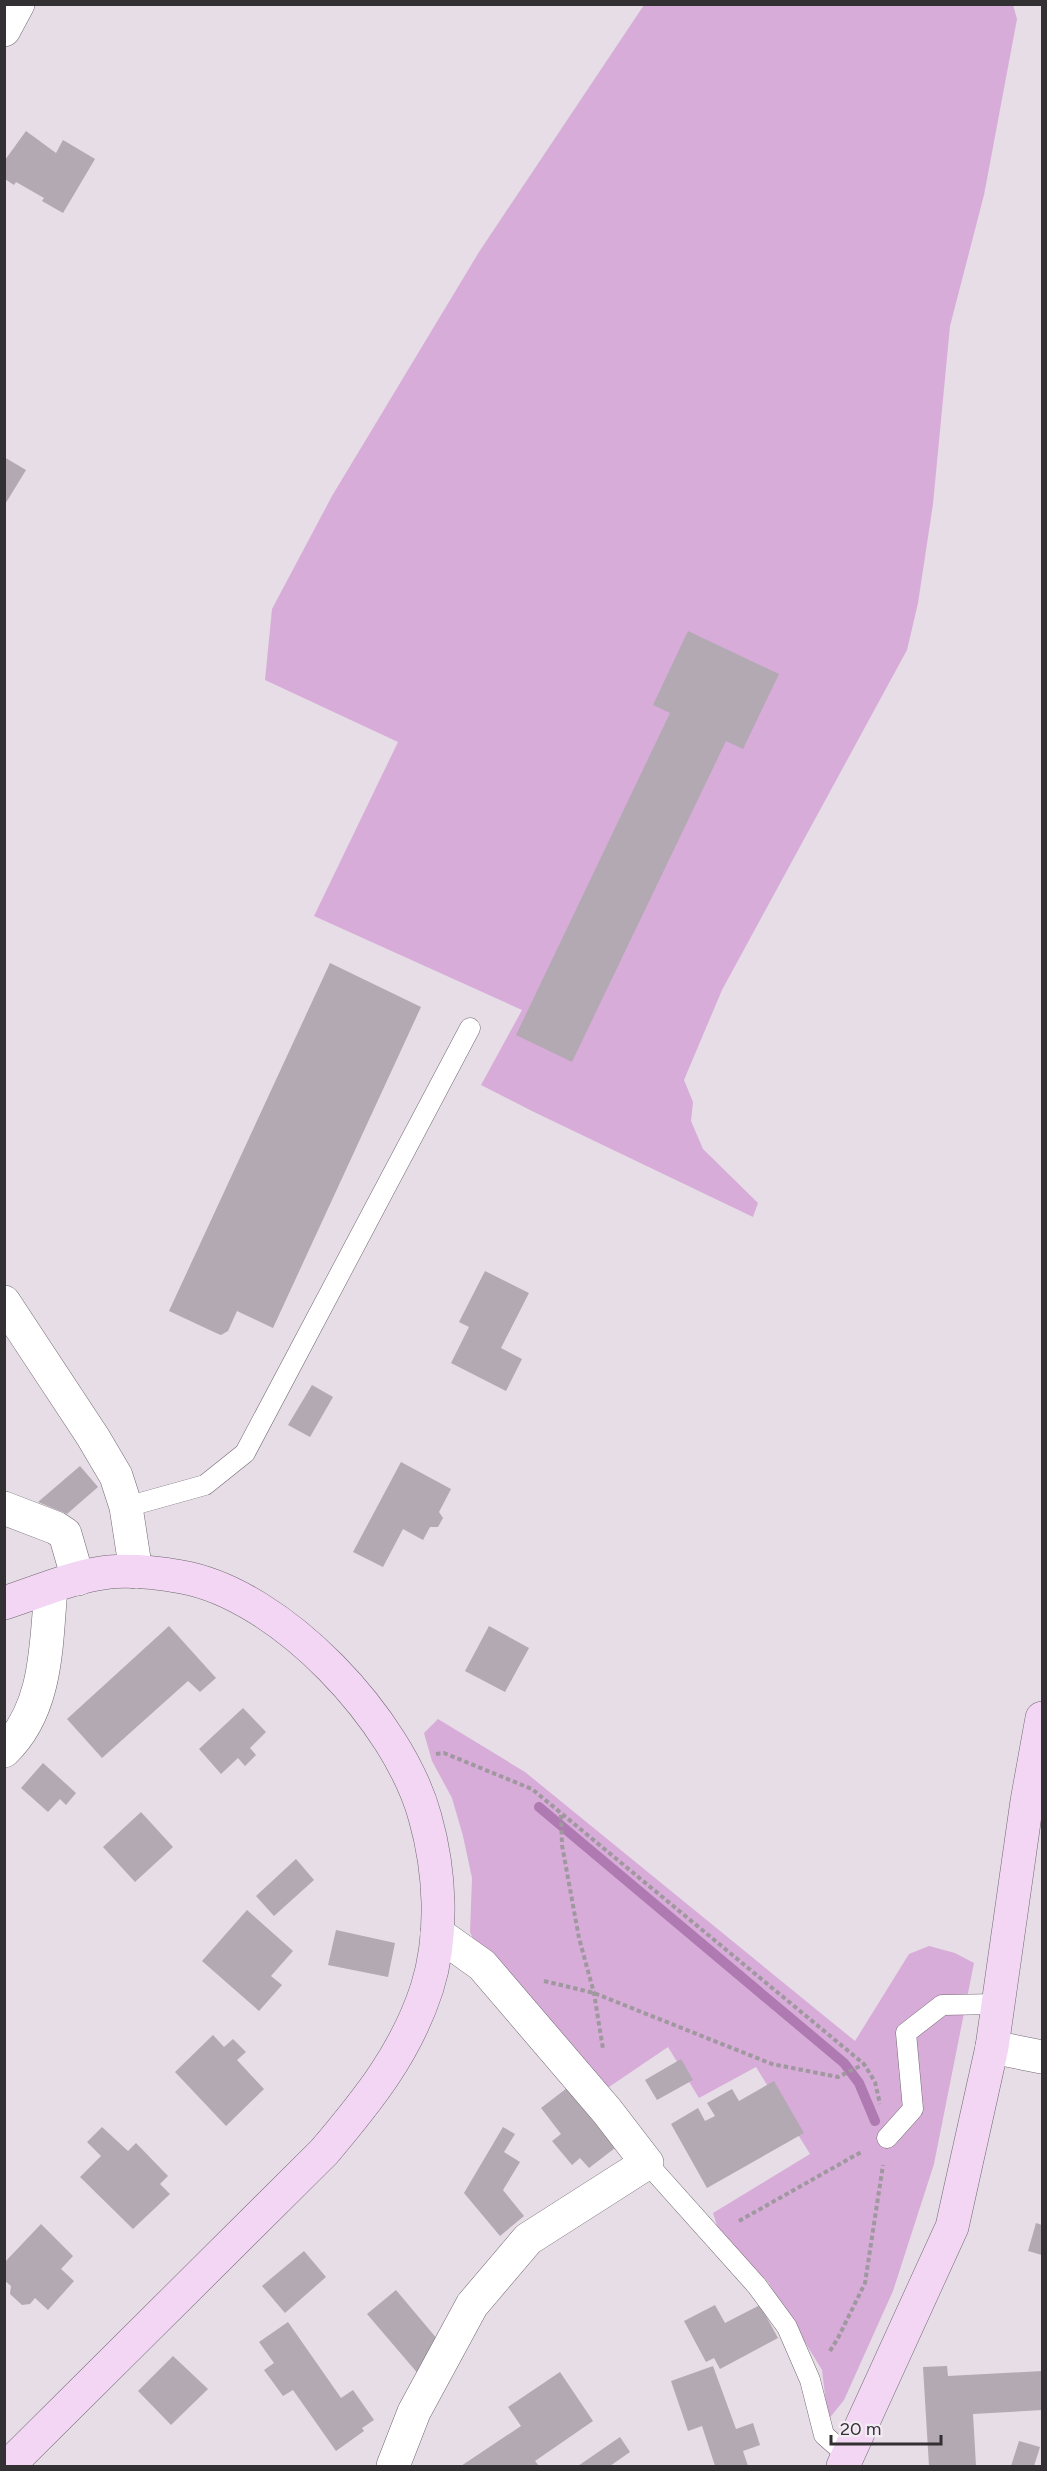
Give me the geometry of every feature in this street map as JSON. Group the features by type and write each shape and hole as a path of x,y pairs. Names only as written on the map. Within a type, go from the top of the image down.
{"street":[{"path":"4,30 18,4"},
{"path":"4,1302 116,1476 126,1507 136,1572"},
{"path":"4,1508 56,1528 65,1534 65,1583 43,1676 33,1709 16,1740 4,1750"},
{"path":"4,1603 65,1583 109,1572 136,1572 184,1577 237,1596 280,1623 312,1648 345,1683 381,1728 407,1772 425,1816 436,1874 437,1933 428,1986 409,2036 372,2096 324,2152 8,2466"},
{"path":"845,2461 952,2227 992,2047 1035,1800 1042,1718"},
{"path":"393,2466 414,2412 472,2305 528,2239 647,2163 607,2111 482,1965 437,1933"},
{"path":"992,2047 1042,2057"}],"lane":[{"path":"126,1507 205,1485 245,1453 470,1028"},
{"path":"887,2138 913,2109 906,2033 942,2005 998,2004"},
{"path":"647,2163 757,2286 787,2327 810,2380 824,2435 845,2461"}],"path":[{"path":"434,1754 444,1753 532,1789 864,2064 875,2082 887,2138 866,2283 838,2338 810,2380"},
{"path":"561,1814 562,1845 579,1938 594,1993 604,2058"},
{"path":"538,1979 594,1993 772,2064 838,2077 864,2064"},
{"path":"712,2237 887,2138"}],"shaded area":[{"path":"644,5 1013,5 1017,19 984,195 950,326 933,504 918,603 907,650 722,990 684,1080 693,1102 691,1121 703,1149 758,1203 753,1217 481,1085 522,1010 314,916 398,742 265,680 272,609 332,496 479,252"},
{"path":"438,1719 525,1772 855,2041 909,1954 929,1946 955,1953 974,1963 934,2164 893,2291 844,2400 828,2420 822,2370 768,2282 720,2235 713,2213 810,2154 756,2067 699,2098 668,2047 606,2089 478,1950 470,1932 472,1878 463,1836 452,1798 432,1761 424,1733"}],"building":[{"path":"26,131 56,153 63,140 95,159 63,213 42,201 44,198 16,182 14,185 5,179 5,160"},
{"path":"4,457 26,470 4,506"},
{"path":"688,631 779,674 743,749 726,741 572,1062 516,1035 670,713 653,705"},
{"path":"330,963 421,1007 273,1328 237,1311 228,1331 221,1335 169,1311"},
{"path":"485,1271 529,1293 501,1348 522,1359 506,1391 451,1363 469,1327 459,1322"},
{"path":"312,1385 333,1397 310,1437 288,1425"},
{"path":"401,1462 451,1489 439,1512 443,1518 438,1527 430,1527 423,1540 403,1529 383,1567 353,1552"},
{"path":"80,1466 98,1487 67,1514 38,1502"},
{"path":"169,1626 216,1678 200,1692 188,1681 102,1758 67,1719"},
{"path":"489,1626 529,1648 505,1692 465,1671"},
{"path":"243,1708 266,1732 250,1748 256,1755 245,1766 238,1758 221,1774 199,1749"},
{"path":"43,1763 76,1793 66,1805 60,1799 48,1812 21,1788"},
{"path":"141,1812 173,1847 135,1882 103,1847"},
{"path":"296,1859 314,1880 274,1916 256,1896"},
{"path":"247,1910 293,1951 271,1976 282,1985 259,2011 202,1961"},
{"path":"336,1930 395,1943 388,1977 328,1965"},
{"path":"213,2035 224,2047 233,2039 246,2052 237,2060 264,2089 226,2126 175,2072"},
{"path":"681,2059 693,2080 657,2100 645,2080"},
{"path":"774,2081 804,2133 707,2188 671,2124 698,2108 705,2121 715,2116 707,2103 732,2089 739,2101"},
{"path":"567,2088 615,2148 589,2168 580,2158 572,2165 552,2141 561,2134 541,2108"},
{"path":"102,2127 128,2151 136,2143 168,2176 160,2184 170,2194 133,2229 80,2177 101,2156 87,2142"},
{"path":"503,2127 515,2134 504,2152 520,2162 503,2190 524,2216 500,2236 464,2193"},
{"path":"1036,2223 1042,2225 1042,2255 1028,2251"},
{"path":"41,2224 73,2256 61,2269 74,2281 48,2310 35,2298 30,2304 22,2305 10,2294 11,2286 4,2280 4,2263"},
{"path":"304,2251 326,2277 285,2313 262,2286"},
{"path":"396,2290 438,2340 420,2376 367,2314"},
{"path":"715,2305 725,2323 760,2305 778,2338 720,2369 714,2358 706,2362 684,2321"},
{"path":"288,2322 341,2398 353,2390 374,2420 362,2428 364,2431 336,2451 293,2390 283,2396 264,2370 274,2363 259,2342"},
{"path":"173,2356 208,2389 171,2425 138,2391"},
{"path":"713,2366 736,2429 753,2423 760,2445 743,2451 748,2466 715,2466 702,2426 688,2431 671,2381"},
{"path":"947,2366 948,2376 1042,2371 1042,2410 973,2414 976,2466 929,2466 923,2367"},
{"path":"560,2372 593,2421 535,2461 539,2466 461,2466 521,2426 508,2407"},
{"path":"620,2437 630,2452 610,2466 578,2466"},
{"path":"1019,2441 1040,2447 1034,2466 1011,2466"}],"waterway":[{"path":"539,1807 844,2063 859,2083 875,2121"}]}
